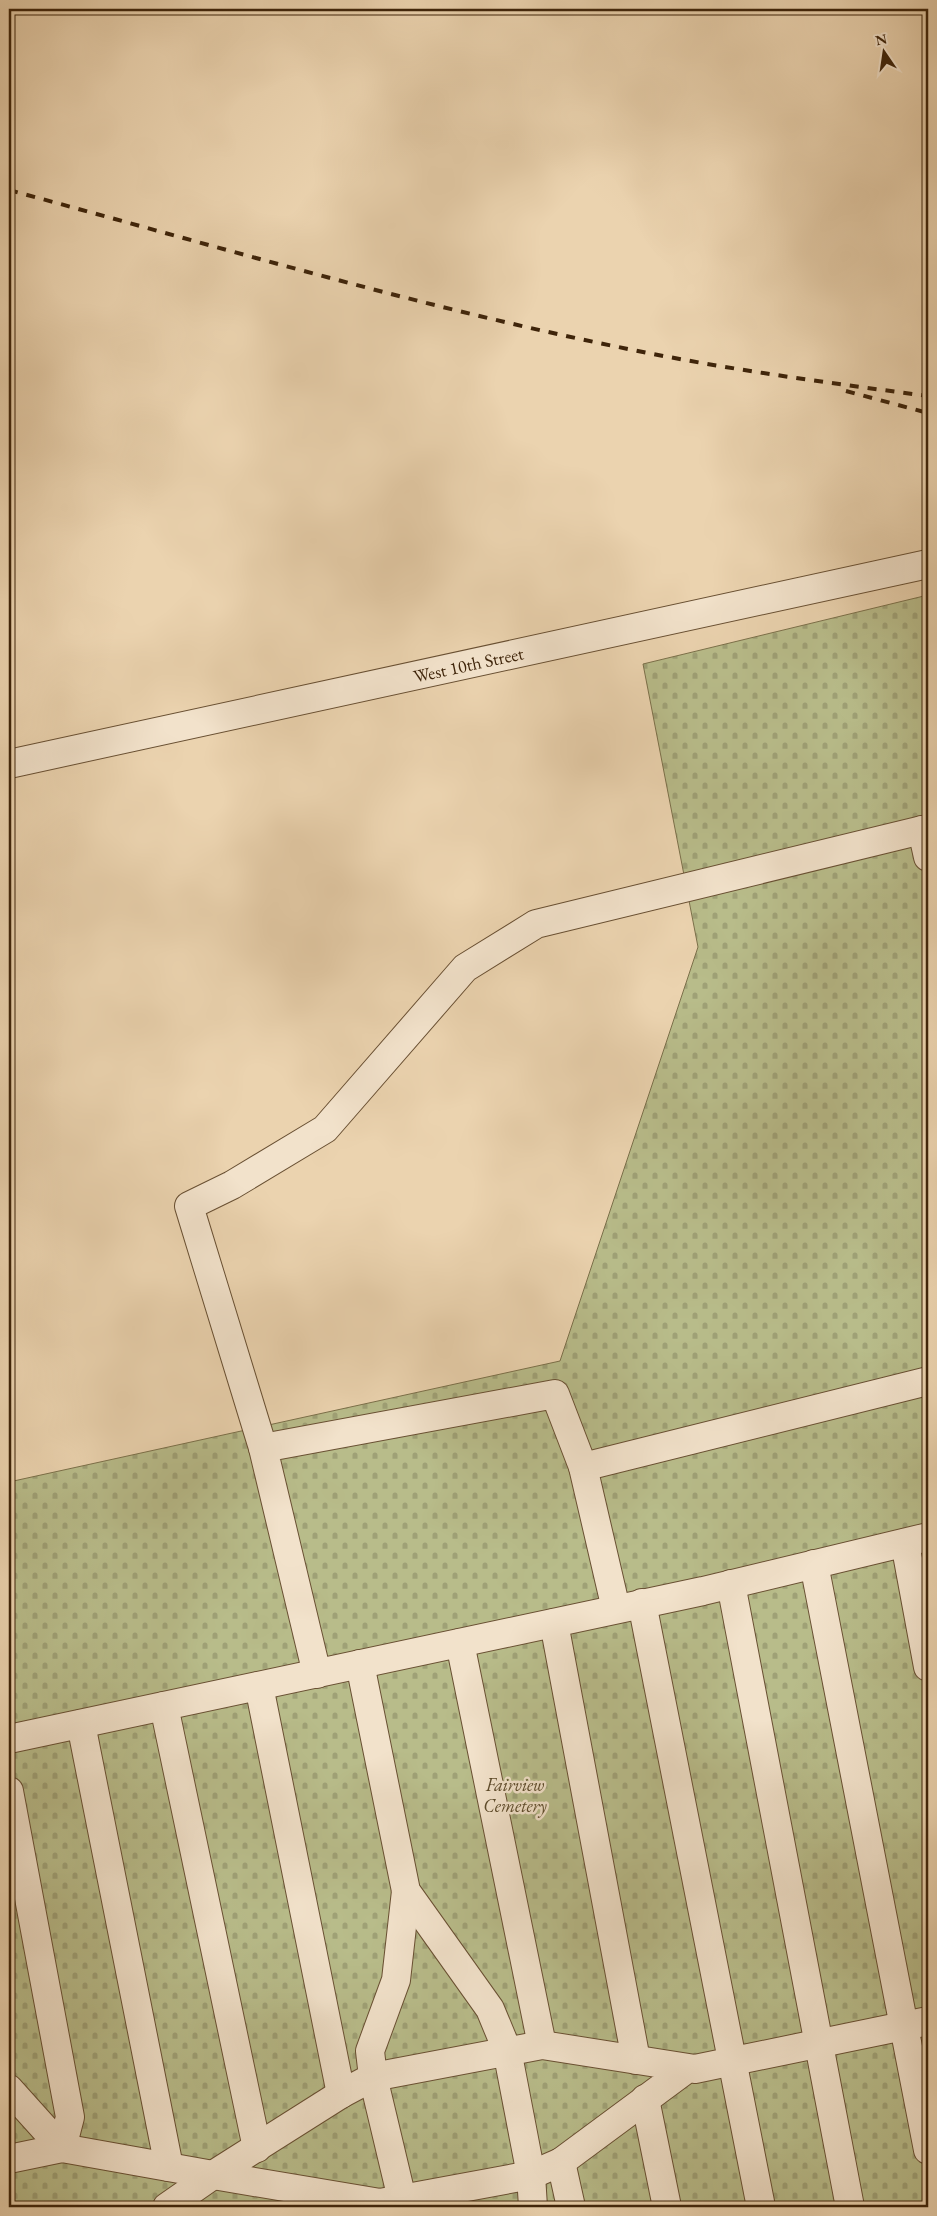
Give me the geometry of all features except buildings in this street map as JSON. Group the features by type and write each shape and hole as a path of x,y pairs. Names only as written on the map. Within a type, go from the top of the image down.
{"street":[{"name":"West 10th Street","path":"9,764 928,564"},
{"path":"317,1674 263,1448 188,1206 232,1185 325,1128 464,968 536,924 925,830 928,857"},
{"path":"583,1467 928,1381"},
{"path":"263,1448 555,1394 583,1467 629,1606 733,2061 760,2207"},
{"path":"9,1739 554,1623 916,1540 928,1667"},
{"path":"814,1564 916,2024 928,2150"},
{"path":"730,1584 850,2207"},
{"path":"554,1623 636,2060"},
{"path":"460,1643 542,2045"},
{"path":"360,1664 406,1891 396,1980 370,2051 386,2204"},
{"path":"259,1686 341,2094"},
{"path":"164,1706 257,2148"},
{"path":"81,1724 169,2167"},
{"path":"9,1792 70,2117 62,2148"},
{"path":"406,1891 490,2009 507,2050 531,2176 533,2207"},
{"path":"171,2206 213,2175 341,2094 373,2077 507,2050 542,2045 695,2069 916,2024"},
{"path":"9,2160 62,2148 213,2175 262,2195 386,2204 531,2176 561,2162 688,2068"},
{"path":"9,2089 62,2148"},
{"path":"645,2099 667,2207"},
{"path":"561,2162 571,2207"}],"green space":[{"name":"Fairview Cemetery","path":"928,595 928,2207 9,2207 9,1482 560,1361 698,947 643,664"}],"railway":[{"path":"9,190 398,296 554,333 707,364 928,396"},
{"path":"846,391 928,413"}]}
